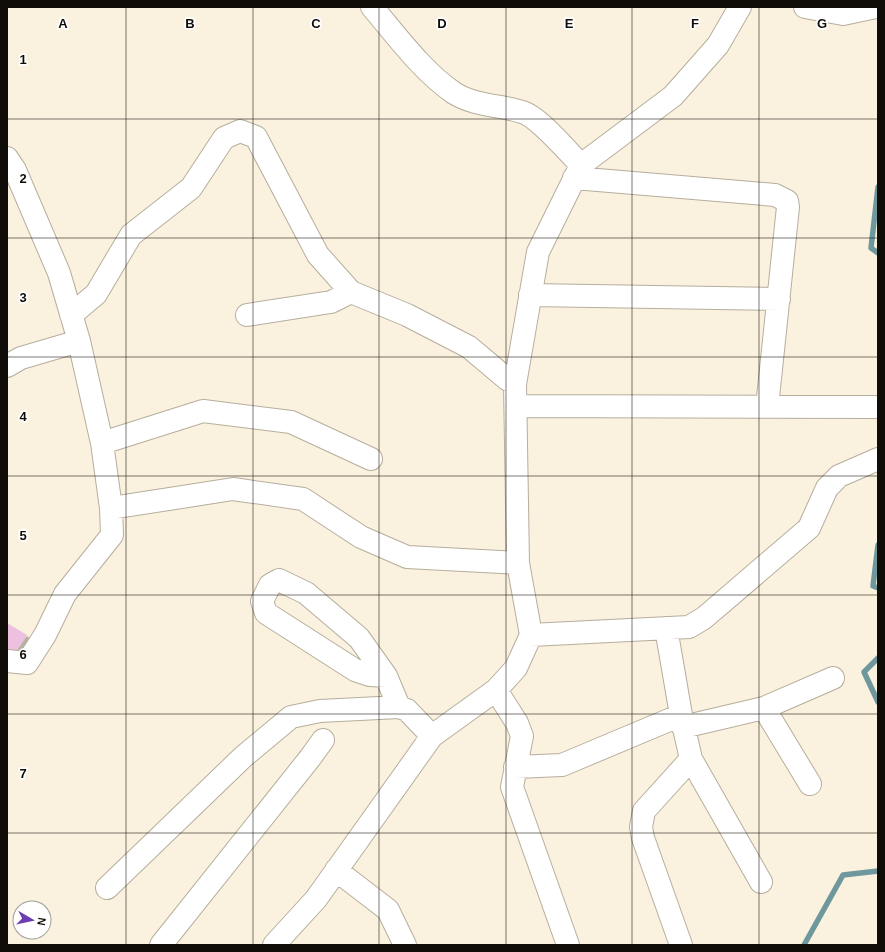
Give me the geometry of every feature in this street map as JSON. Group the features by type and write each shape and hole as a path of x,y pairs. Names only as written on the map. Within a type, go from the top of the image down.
{"street":[{"path":"372,7 428,71 455,93 480,104 523,112 542,126 577,172 767,194 782,197 787,201 788,207 767,407"},
{"path":"274,945 316,899 432,736 496,690 516,668 531,635 518,563 515,384 538,252 577,172 673,96 718,45 740,7"},
{"path":"805,7 843,14 876,7"},
{"path":"71,315 96,294 131,235 192,188 224,138 240,131 256,137 318,255 351,292 407,315 469,347 515,384"},
{"path":"7,158 15,170 59,273 79,341 102,443 111,508 112,535 65,594 45,635 27,662 7,662"},
{"path":"247,315 331,302 351,292"},
{"path":"530,295 778,299"},
{"path":"7,366 21,358 79,341"},
{"path":"516,406 878,407"},
{"path":"102,443 203,410 291,422 372,459"},
{"path":"531,635 690,626 704,618 809,528 827,488 839,476 878,459"},
{"path":"111,508 233,489 303,499 361,537 407,557 518,563"},
{"path":"386,676 370,675 355,670 266,613 262,601 270,585 279,580 306,593 359,638 386,676 399,707"},
{"path":"666,628 682,720 691,759 761,882"},
{"path":"515,767 562,765 682,720 764,708 833,678"},
{"path":"496,690 518,723 522,736 512,787 568,945"},
{"path":"107,888 243,757 291,717 320,711 399,707 407,710 432,736"},
{"path":"764,708 810,784"},
{"path":"161,945 323,740"},
{"path":"681,945 643,838 641,827 644,811 691,759"},
{"path":"336,870 388,910 405,945"}],"building":[{"path":"7,623 27,635 11,659 7,657"}],"waterway":[{"path":"878,187 871,248 878,253"},
{"path":"878,545 873,586 878,588"},
{"path":"878,658 864,672 878,702"},
{"path":"804,945 843,875 878,871"}]}
